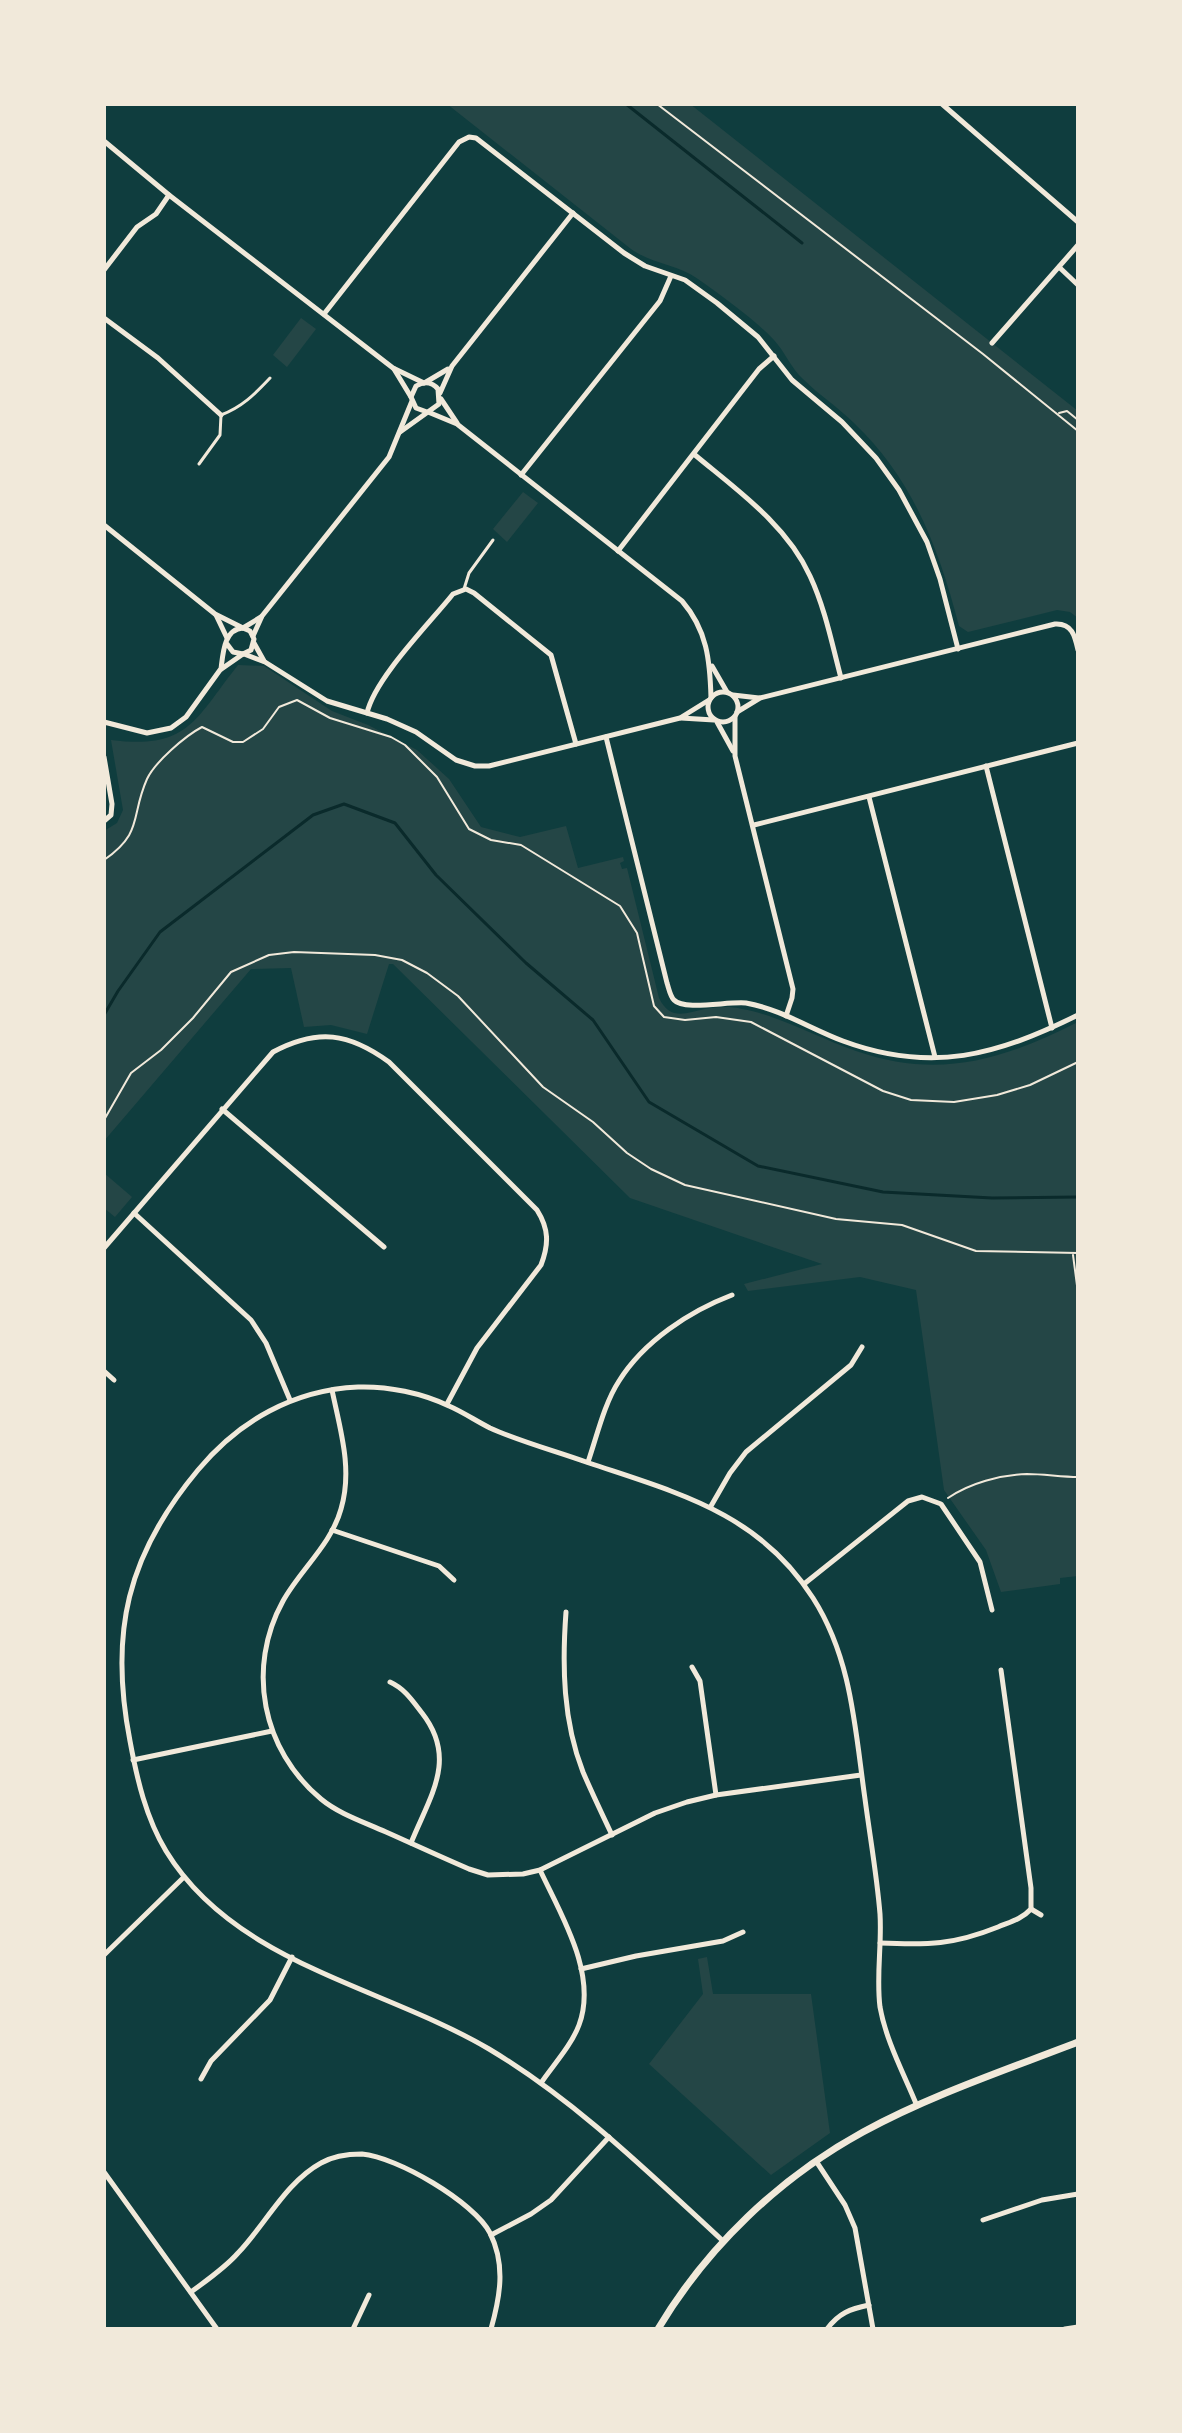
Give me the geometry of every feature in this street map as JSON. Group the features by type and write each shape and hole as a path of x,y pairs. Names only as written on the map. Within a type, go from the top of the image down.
{"street":[{"path":"942,104 1078,222"},
{"path":"324,314 462,139 469,137 480,141 635,261 685,280 717,303 758,337 792,380 863,443 899,490 931,552 958,649"},
{"path":"104,141 393,368 434,385 457,424"},
{"path":"104,270 137,227 159,211 169,195"},
{"path":"400,433 438,407 452,366 573,213"},
{"path":"992,343 1078,245"},
{"path":"1059,267 1078,285"},
{"path":"521,475 660,301 671,276"},
{"path":"104,318 158,358 221,415"},
{"path":"618,551 759,369 774,356"},
{"path":"104,722 147,733 171,728 186,717 220,670 251,650 262,616 389,457 416,386 452,366"},
{"path":"393,368 417,409 457,424 682,601 690,611 702,633 710,662 708,710 735,756 793,989 786,1016"},
{"path":"695,455 775,524 809,572 819,596 841,678"},
{"path":"104,525 215,614 242,628 254,640 265,662"},
{"path":"367,713 369,702 388,673 453,594 464,589 474,593 551,655 576,744"},
{"path":"215,614 233,652 265,662 327,701 416,732 456,760 475,766 489,766 680,718 719,693 760,698"},
{"path":"220,670 233,630 262,616"},
{"path":"680,718 727,722 760,698 1055,624 1067,627 1073,633 1078,650"},
{"path":"710,662 737,702 735,756"},
{"path":"606,737 672,998 677,1003 690,1006 747,1004 786,1016 859,1047 891,1054 935,1057 990,1052 1078,1015"},
{"path":"754,825 1078,743"},
{"path":"104,757 112,804 111,815 104,821"},
{"path":"986,766 1052,1028"},
{"path":"869,797 935,1057"},
{"path":"104,1248 273,1052 318,1037 348,1039 368,1047 389,1062 537,1210 547,1235 547,1249 541,1265 477,1348 447,1404"},
{"path":"222,1109 384,1247"},
{"path":"134,1213 251,1320 266,1343 290,1400"},
{"path":"588,1462 619,1380 645,1351 693,1312 732,1295"},
{"path":"711,1506 746,1452 851,1365 862,1347"},
{"path":"104,1371 114,1380"},
{"path":"723,2241 609,2137 541,2083 486,2047 253,1939 225,1918 184,1877 164,1848 150,1818 133,1760 121,1694 120,1658 124,1618 143,1554 170,1507 214,1451 238,1429 290,1400 332,1390 375,1387 417,1394 447,1404 492,1429 711,1506 760,1537 782,1557 804,1584 836,1641 848,1677 879,1902 878,1981 884,2025 917,2106"},
{"path":"332,1390 347,1468 341,1511 332,1530 284,1600 268,1636 262,1674 263,1695 272,1731 288,1762 321,1799 343,1814 469,1869 488,1875 507,1876 540,1870 655,1813 716,1795 861,1775"},
{"path":"804,1584 908,1501 922,1497 941,1504 980,1562 992,1610"},
{"path":"332,1530 439,1566 454,1580"},
{"path":"566,1612 563,1663 572,1737 583,1771 612,1835"},
{"path":"692,1667 700,1681 716,1795"},
{"path":"1001,1670 1031,1888 1031,1909"},
{"path":"390,1682 407,1693 433,1726 441,1750 439,1776 411,1843"},
{"path":"133,1760 272,1731"},
{"path":"540,1870 566,1925 581,1969 584,2001 578,2028 541,2083"},
{"path":"104,1955 184,1877"},
{"path":"880,1943 921,1945 964,1940 1021,1917 1031,1909"},
{"path":"1031,1909 1041,1915"},
{"path":"581,1969 659,1951 723,1941 743,1932"},
{"path":"201,2079 211,2061 270,2000 292,1957"},
{"path":"658,2329 671,2306 723,2241 785,2183 816,2161 862,2132 917,2106 1078,2042"},
{"path":"491,2235 551,2200 609,2137"},
{"path":"191,2292 237,2255 307,2172 334,2157 364,2154 383,2159 438,2186 473,2210 491,2235 500,2264 501,2283 491,2329"},
{"path":"816,2161 845,2205 855,2228 873,2329"},
{"path":"104,2172 217,2329"},
{"path":"983,2220 1024,2205 1078,2194"},
{"path":"353,2329 369,2295"},
{"path":"827,2329 838,2315 869,2305"},
{"path":"1065,2329 1078,2327"}],"lane":[{"path":"199,464 220,435 221,415 239,408 270,378"},
{"path":"464,589 469,573 493,540"}],"path":[{"path":"657,104 1078,431"},
{"path":"1058,413 1067,411 1078,420"},
{"path":"104,860 127,840 152,771 191,733 202,727 233,742 243,742 263,729 279,707 297,700 330,718 391,737 405,745 437,777 469,829 491,840 521,845 620,906 637,933 654,1006 664,1017 685,1020 716,1017 751,1022 883,1091 911,1100 954,1102 997,1095 1030,1085 1078,1062"},
{"path":"104,1120 131,1073 161,1050 193,1018 231,972 269,955 294,952 375,955 402,960 427,973 458,996 543,1087 593,1122 639,1161 685,1185 836,1219 902,1225 976,1251 1078,1253"},
{"path":"1073,1253 1078,1293"},
{"path":"941,1504 957,1492 994,1479 1026,1474 1078,1477"}],"shaded area":[{"path":"447,104 690,104 1078,411 1078,618 1070,612 1057,610 968,632 959,626 933,543 908,492 875,445 799,375 774,340 698,279 631,249"},
{"path":"301,318 316,329 287,367 273,355"},
{"path":"523,492 538,503 507,542 493,529"},
{"path":"238,665 264,666 332,711 417,750 449,779 481,827 520,837 566,826 578,868 623,857 624,861 620,863 622,869 627,868 659,998 673,1013 733,1007 757,1012 886,1060 943,1065 997,1056 1078,1022 1078,1576 1060,1578 1060,1584 1001,1592 986,1550 944,1490 916,1290 860,1277 748,1291 744,1284 822,1264 630,1198 393,964 389,964 367,1034 331,1025 304,1027 291,968 251,969 104,1141 104,831 117,823 123,810 111,740 137,742 174,735 199,715"},
{"path":"104,1173 132,1197 115,1217 104,1208"},
{"path":"707,1957 713,1994 811,1994 830,2133 771,2175 649,2064 703,1994 698,1959"}],"waterway":[{"path":"626,104 802,243"},
{"path":"104,1015 160,932 313,815 344,804 395,823 436,875 526,963 593,1020 649,1102 758,1166 883,1192 992,1198 1078,1197"}]}
